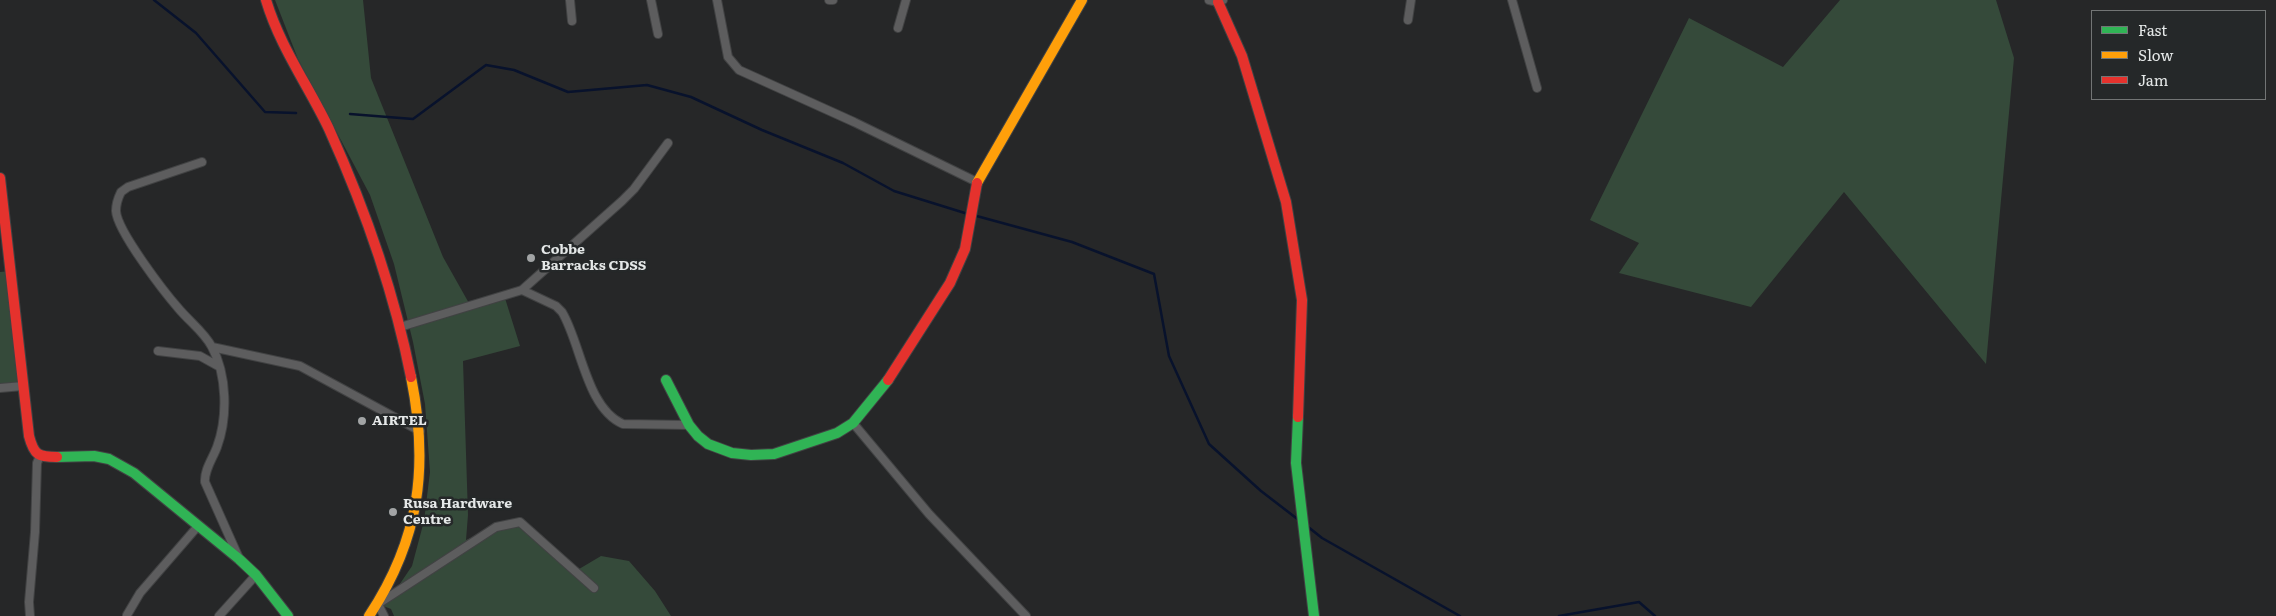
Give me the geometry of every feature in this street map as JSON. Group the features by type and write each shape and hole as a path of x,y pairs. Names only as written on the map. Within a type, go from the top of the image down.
{"main road":[{"path":"266,0 282,46 316,104 351,178 380,253 415,392 420,431 421,462 418,491 410,528 398,563 378,604 369,616"},
{"path":"666,380 689,425 708,444 732,453 751,455 774,454 837,433 853,423 884,385 950,283 965,249 977,182 1082,0"},
{"path":"1217,1 1242,56 1286,202 1302,300 1296,463 1314,616"},
{"path":"0,178 29,436 34,450 40,456 50,458 94,456 109,460 134,473 239,559 256,575 288,616"}],"street":[{"path":"570,0 572,21"},
{"path":"651,0 658,34"},
{"path":"717,0 728,57 739,70 854,122 977,182"},
{"path":"898,28 906,0"},
{"path":"1408,20 1411,0"},
{"path":"1512,0 1537,88"},
{"path":"400,328 522,290 634,189 668,143"},
{"path":"202,162 128,187 121,192 116,212 124,230 159,283 213,349 222,382 224,406 218,445 205,476 205,482 239,559"},
{"path":"522,290 556,306 562,312 598,400 616,421 623,424 689,425"},
{"path":"203,357 213,349 300,366 420,431"},
{"path":"158,350 203,357 218,366"},
{"path":"0,388 24,386"},
{"path":"853,423 929,514 1026,616"},
{"path":"30,616 29,602 36,532 37,463 40,456"},
{"path":"384,616 378,604 496,527 520,522 594,588"},
{"path":"127,615 140,593 198,526"},
{"path":"219,616 256,575"}],"green space":[{"path":"275,0 363,0 371,78 443,257 470,305 504,295 520,346 463,361 468,515 466,540 496,527 520,522 574,572 601,556 629,561 655,591 671,616 394,616 391,609 378,604 389,600 412,566 424,521 430,472 425,404 413,342 394,264 370,195 298,59"},
{"path":"1840,0 1996,0 2014,58 1986,364 1844,192 1751,307 1619,273 1639,243 1590,220 1689,18 1783,67"},
{"path":"11,271 23,386 0,388 0,272"}],"waterway":[{"path":"154,0 196,33 265,112 296,113"},
{"path":"350,114 413,119 486,65 514,70 568,92 647,85 691,97 762,130 843,163 894,191 968,214"},
{"path":"973,215 1072,242 1154,274 1169,356 1209,444 1261,491 1300,521"},
{"path":"1307,526 1322,538 1460,616"},
{"path":"1559,616 1639,602 1655,616"}],"traffic: fast":[{"path":"666,380 689,425 698,436 708,444 732,453 751,455 774,454 837,433 853,423 888,380"},
{"path":"1298,417 1296,463 1314,616"},
{"path":"57,457 94,456 109,459 134,473 239,559 256,575 288,616"}],"traffic: slow":[{"path":"977,183 1082,0"},
{"path":"369,616 400,559 416,501 419,441 411,377"}],"traffic: jam":[{"path":"266,0 279,34 329,129 355,189 387,282 411,377"},
{"path":"1218,2 1242,56 1286,202 1302,300 1298,417"},
{"path":"0,178 29,436 38,454 57,457"},
{"path":"888,380 950,283 965,249 977,183"}],"place":[{"name":"Cobbe Barracks CDSS","path":"531,258"},
{"name":"AIRTEL","path":"362,421"},
{"name":"Rusa Hardware Centre","path":"393,512"}]}
